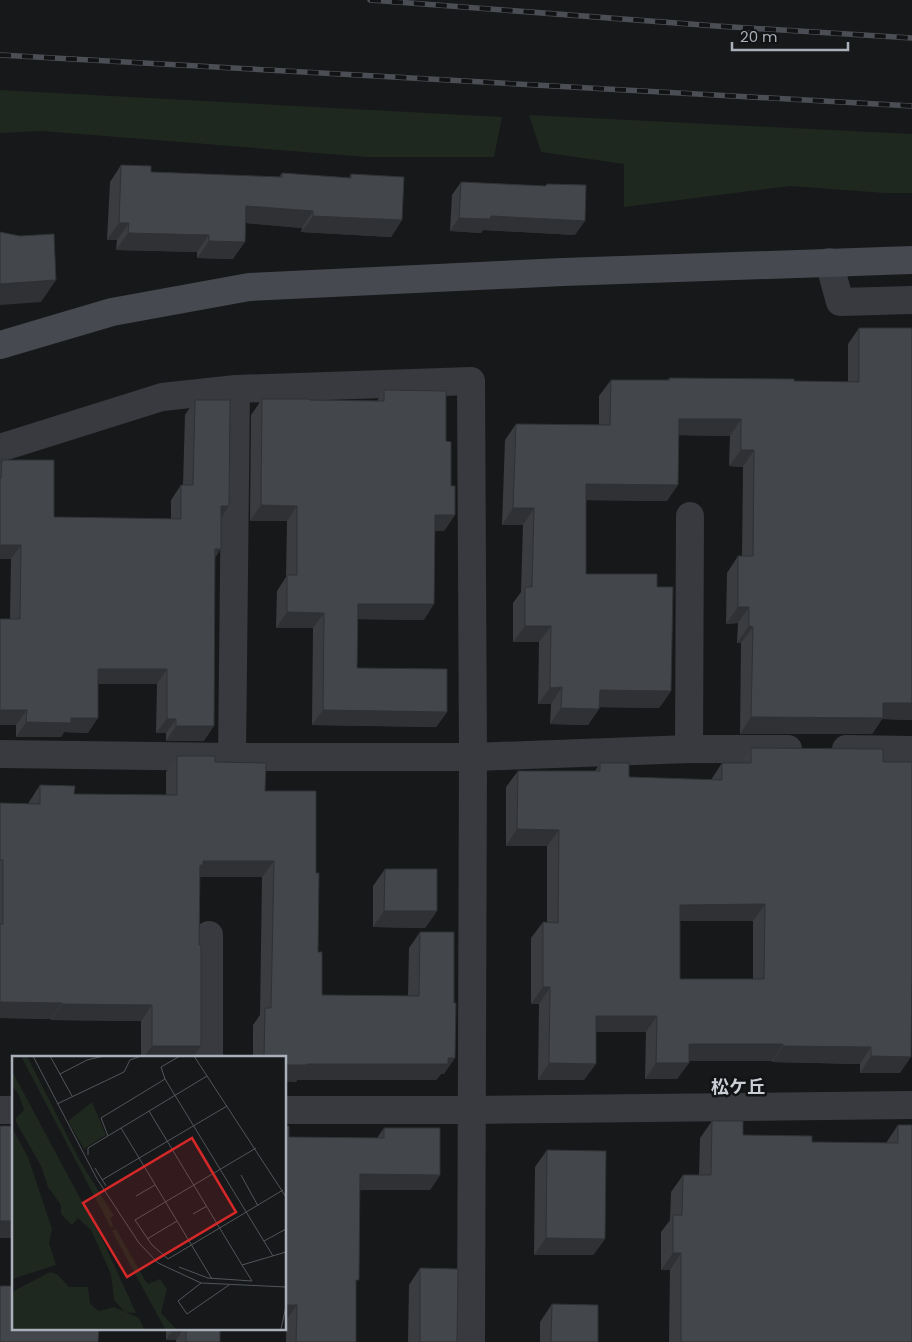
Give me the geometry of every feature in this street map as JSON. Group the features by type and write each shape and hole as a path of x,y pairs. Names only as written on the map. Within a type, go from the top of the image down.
{"street":[{"path":"0,345 112,312 249,287 554,273 912,260"},
{"path":"829,262 840,302 912,300"},
{"path":"0,448 162,397 236,389 471,381 473,757 471,1342"},
{"path":"232,757 236,389"},
{"path":"689,749 690,516"},
{"path":"0,754 232,757 473,757 689,749 912,750"},
{"path":"209,935 209,1056"},
{"path":"286,1110 912,1105"}],"shaded area":[{"path":"0,90 502,117 494,157 367,157 42,131 0,133"},
{"path":"529,115 912,134 912,193 884,193 790,186 624,207 624,164 541,152"}],"building":[{"path":"121,165 151,166 151,172 282,177 282,173 351,178 351,174 404,177 402,220 313,216 313,211 246,206 245,242 209,241 209,235 128,233 129,223 119,223"},
{"path":"461,182 546,186 547,184 586,185 585,221 491,216 490,219 459,218"},
{"path":"0,232 20,236 54,234 56,280 0,284"},
{"path":"859,328 912,328 912,703 883,703 883,718 751,717 753,627 749,626 749,607 738,607 738,556 753,556 754,450 741,450 741,419 679,419 678,485 586,484 586,574 657,574 657,587 673,587 671,691 600,690 599,709 561,708 562,687 550,688 551,626 525,626 525,587 532,587 534,508 513,508 516,424 610,425 611,380 670,380 669,378 794,379 794,381 859,382"},
{"path":"384,390 446,391 446,441 451,442 451,486 455,486 455,515 435,515 434,604 358,604 357,668 447,669 447,712 323,710 324,613 287,612 287,575 297,575 297,506 261,505 262,399 384,401"},
{"path":"195,400 230,400 229,506 221,506 221,549 215,549 214,726 176,726 176,719 167,719 167,669 98,669 98,718 71,718 71,723 26,722 27,710 0,710 0,619 20,619 21,545 0,545 0,478 2,460 54,460 54,517 181,519 181,485 193,485"},
{"path":"751,748 883,749 883,762 912,762 911,1057 871,1056 871,1047 783,1046 783,1044 689,1044 689,1063 656,1063 657,1016 596,1016 596,1064 549,1063 550,987 543,987 543,922 558,923 559,830 517,829 518,771 600,771 600,763 629,763 629,777 722,780 722,763 751,763","holes":["765,904 764,979 680,979 680,905"]},
{"path":"177,756 215,756 215,762 266,763 265,791 316,791 316,873 319,873 318,952 322,952 322,995 419,996 420,932 454,932 455,1058 448,1058 448,1064 286,1065 286,1056 264,1056 265,1008 271,1008 274,861 203,861 203,865 200,865 201,1046 152,1046 152,1005 0,1002 0,924 3,924 3,860 0,860 0,803 40,804 40,785 75,786 74,794 177,795"},
{"path":"385,869 437,869 437,911 384,911"},
{"path":"712,1121 743,1121 743,1135 812,1136 812,1142 898,1143 898,1125 912,1125 912,1342 681,1342 681,1253 673,1253 673,1215 682,1215 683,1175 711,1175"},
{"path":"0,1126 12,1126 12,1221 0,1221"},
{"path":"286,1126 289,1126 289,1137 384,1138 384,1128 440,1128 440,1175 360,1174 359,1280 356,1280 356,1342 296,1342 297,1305 286,1305"},
{"path":"547,1150 606,1151 605,1239 546,1238"},
{"path":"420,1268 458,1269 457,1342 420,1342"},
{"path":"0,1286 12,1286 12,1330 99,1330 98,1342 0,1342"},
{"path":"552,1304 598,1305 598,1342 551,1342"},
{"path":"186,1330 220,1330 220,1342 186,1342"}],"railway":[{"path":"370,0 716,26 912,38"},
{"path":"0,55 912,106"}],"district":[{"name":"松ケ丘","path":"738,1086"}]}
